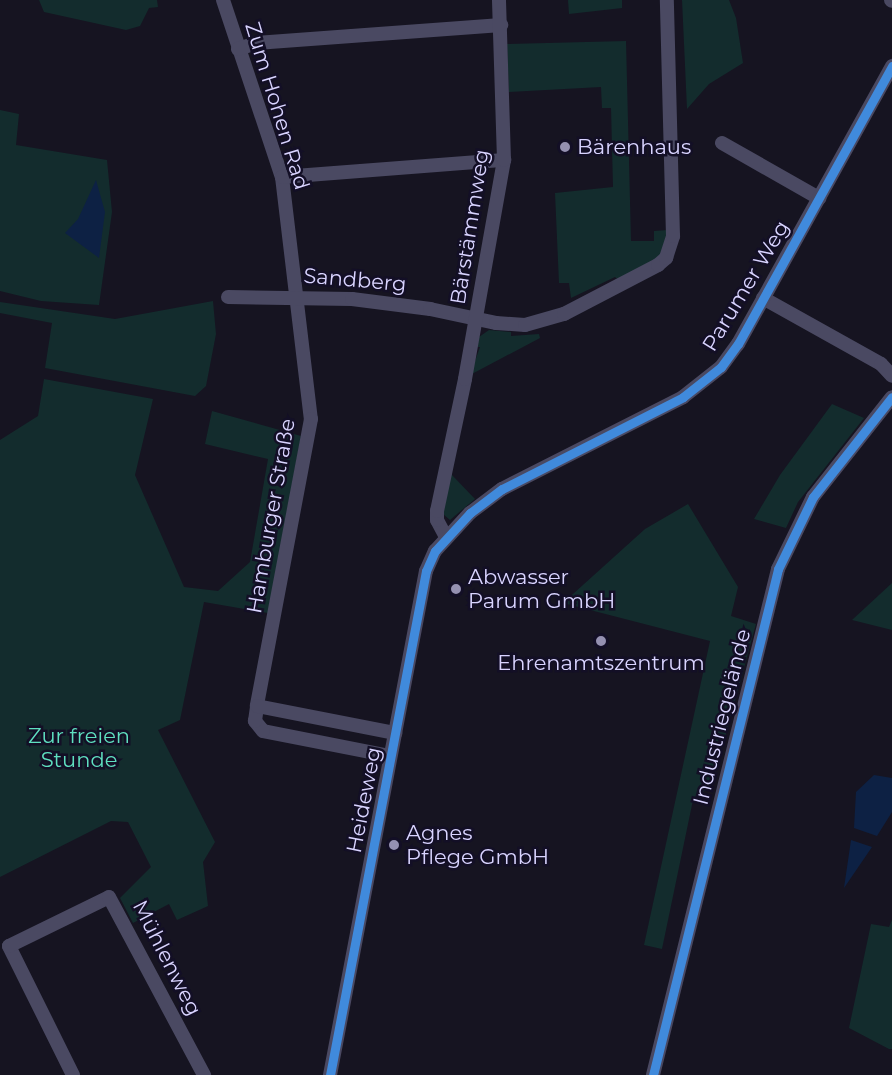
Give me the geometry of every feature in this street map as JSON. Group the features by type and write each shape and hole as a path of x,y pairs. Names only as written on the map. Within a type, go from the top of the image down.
{"street":[{"name":"Zum Hohen Rad","path":"223,0 282,177 299,296"},
{"name":"Bärstämmweg","path":"499,0 504,160 477,319 512,325 544,321 666,258 673,236 667,0"},
{"path":"238,49 256,43 501,25"},
{"name":"Parumer Weg","path":"446,537 502,489 705,382 738,344 892,66"},
{"path":"722,143 819,198"},
{"path":"282,177 504,160"},
{"name":"Sandberg","path":"228,297 299,296 394,304 477,319"},
{"name":"Hamburger Straße","path":"257,706 311,419 299,296"},
{"path":"763,298 881,364 892,376"},
{"path":"446,537 437,520 437,511 477,319"},
{"name":"Industriegelände","path":"653,1075 778,569 813,497 892,397"},
{"name":"Heideweg","path":"330,1075 426,571 446,537"},
{"path":"390,756 263,731 255,721 257,706 395,733"},
{"name":"Mühlenweg","path":"73,1075 9,946 109,897 204,1075"}],"green space":[{"path":"39,0 157,0 158,7 149,8 140,26 126,30 44,12"},
{"path":"568,0 622,0 622,8 569,14"},
{"path":"682,0 729,0 736,18 743,63 709,84 687,109"},
{"path":"626,41 631,241 654,241 654,231 668,230 662,255 620,281 615,277 571,298 569,283 559,283 555,193 613,187 611,108 602,108 601,87 509,92 507,44"},
{"path":"0,110 19,114 16,145 107,160 112,212 99,305 41,301 0,291"},
{"path":"213,301 216,334 206,386 195,396 45,368 52,323 0,313 0,302 115,319"},
{"path":"489,330 511,332 511,336 539,334 540,338 470,375 480,347 477,347 479,337"},
{"name":"Zur freien Stunde","path":"44,379 153,399 135,475 184,587 218,591 250,562 268,459 205,444 212,411 301,436 268,613 204,602 180,720 158,730 215,842 203,862 208,906 177,920 169,904 133,923 120,898 151,867 128,822 111,821 0,877 0,440 38,416"},
{"path":"832,404 864,418 798,502 786,528 754,519 780,475"},
{"path":"451,474 475,499 450,520 443,514"},
{"path":"688,504 738,587 731,616 756,624 712,785 693,800 662,949 644,945 710,641 563,603 645,529"},
{"path":"892,583 892,630 852,620"},
{"path":"892,920 892,1049 889,1049 849,1028 871,924 889,927"}],"water":[{"path":"96,180 105,212 99,258 65,233 78,219"},
{"path":"874,775 892,778 892,812 877,836 854,828 856,792"},
{"path":"851,840 872,847 844,888"}],"cycle path":[{"path":"330,1075 426,571 435,551 470,513 502,489 683,397 721,367 738,344 892,66"},
{"path":"653,1075 778,569 813,497 892,397"}],"place":[{"name":"Bärenhaus","path":"565,147"},
{"name":"Abwasser Parum GmbH","path":"456,589"},
{"name":"Ehrenamtszentrum","path":"601,641"},
{"name":"Agnes Pflege GmbH","path":"394,845"}]}
